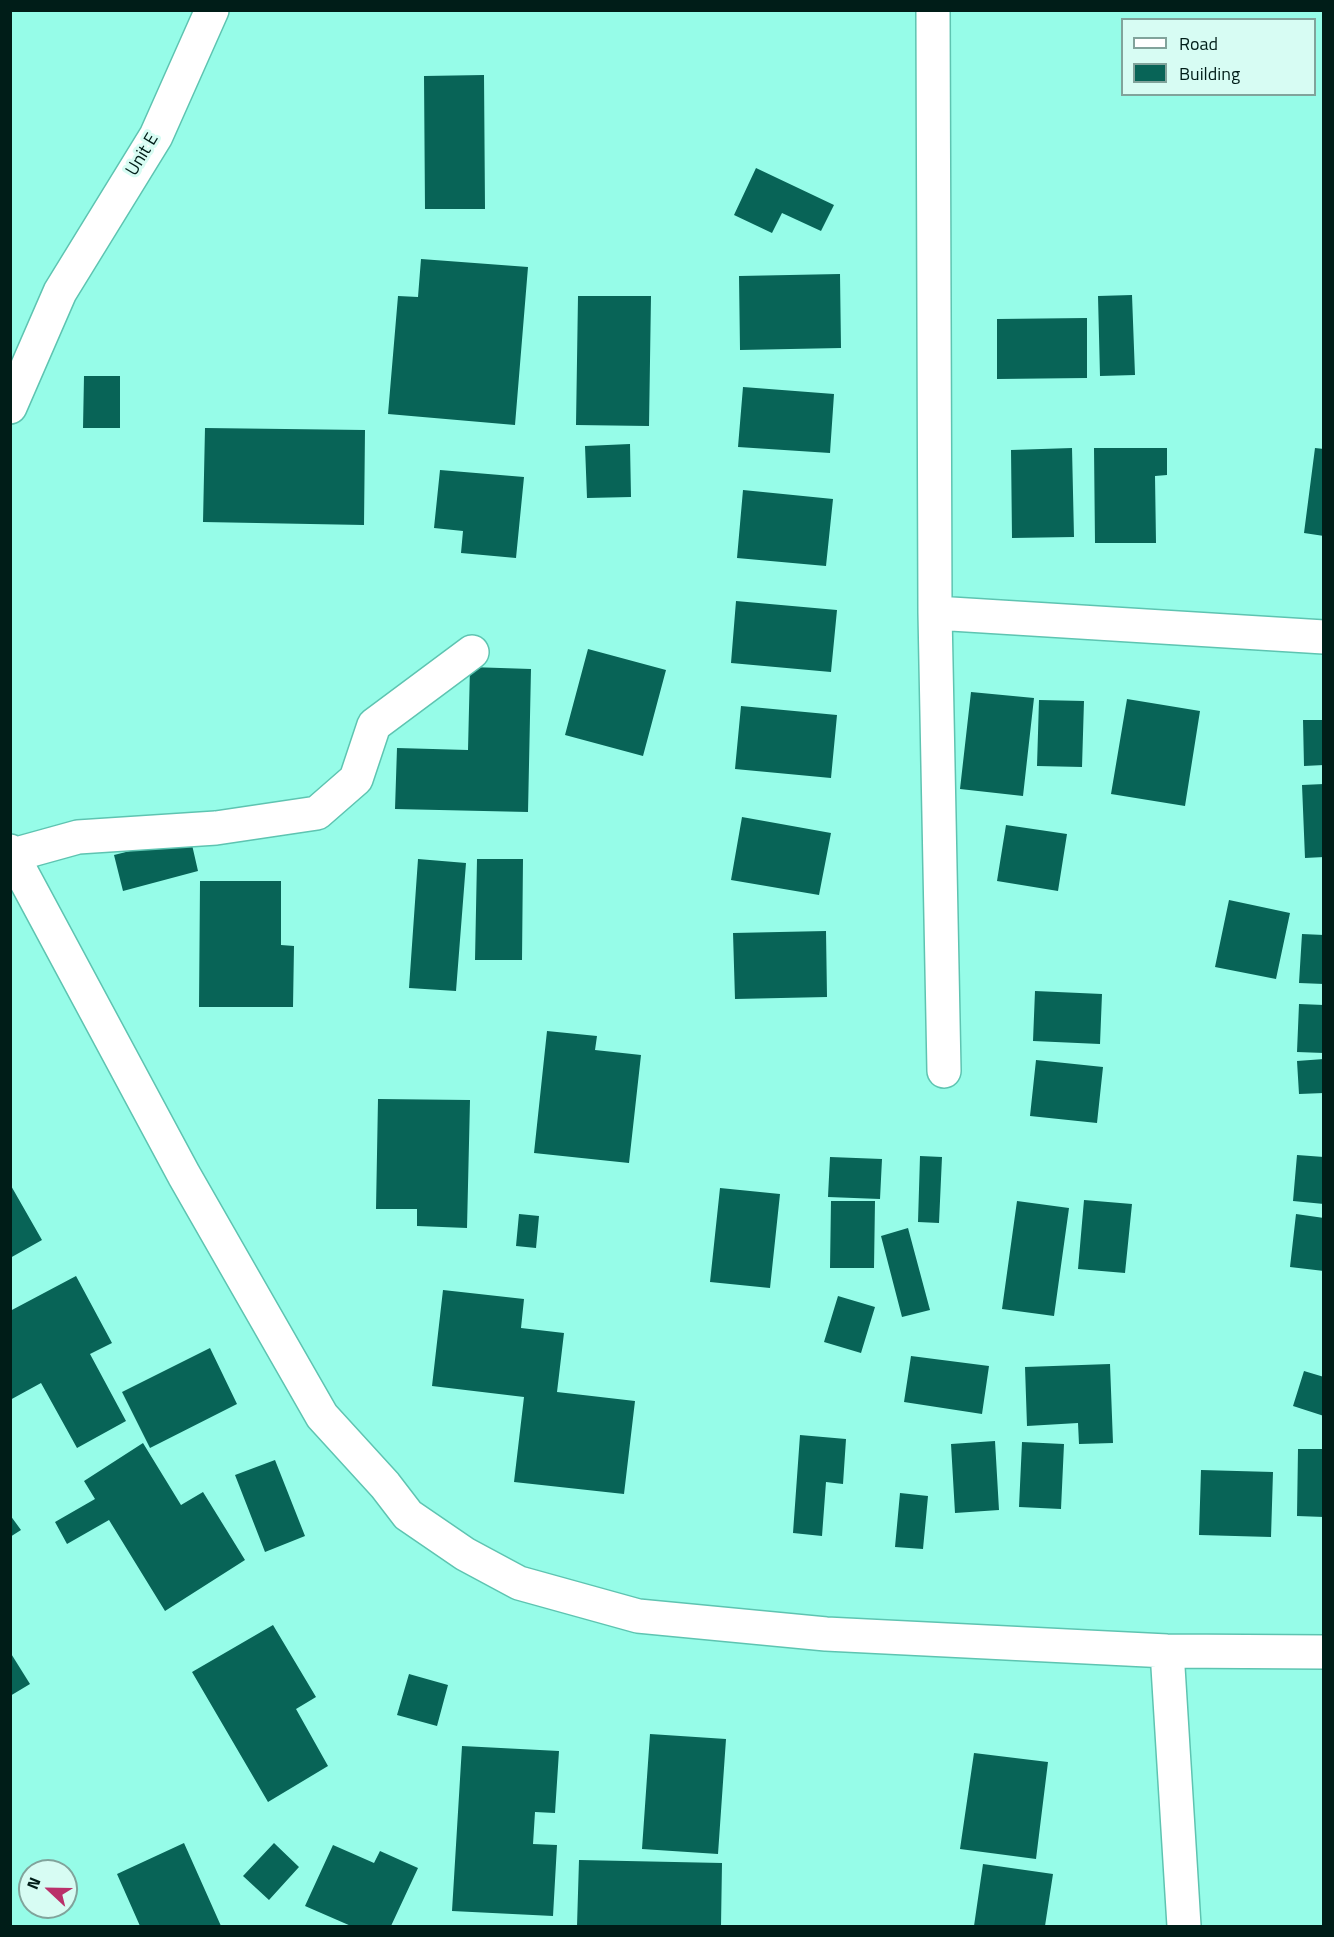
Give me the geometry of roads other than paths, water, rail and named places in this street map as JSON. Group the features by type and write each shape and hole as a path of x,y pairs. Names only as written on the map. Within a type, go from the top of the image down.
{"street":[{"name":"Unit E","path":"60,292 156,135 213,10"},
{"path":"933,10 935,613 944,1071"},
{"path":"10,350 60,292"},
{"path":"10,407 60,292"},
{"path":"935,613 1323,637"},
{"path":"472,652 374,726 356,779 317,813 216,828 78,837 12,853 184,1175 322,1416 385,1485 408,1515 465,1554 519,1583 638,1616 826,1634 1167,1651 1323,1652"},
{"path":"1167,1651 1184,1926"}]}
